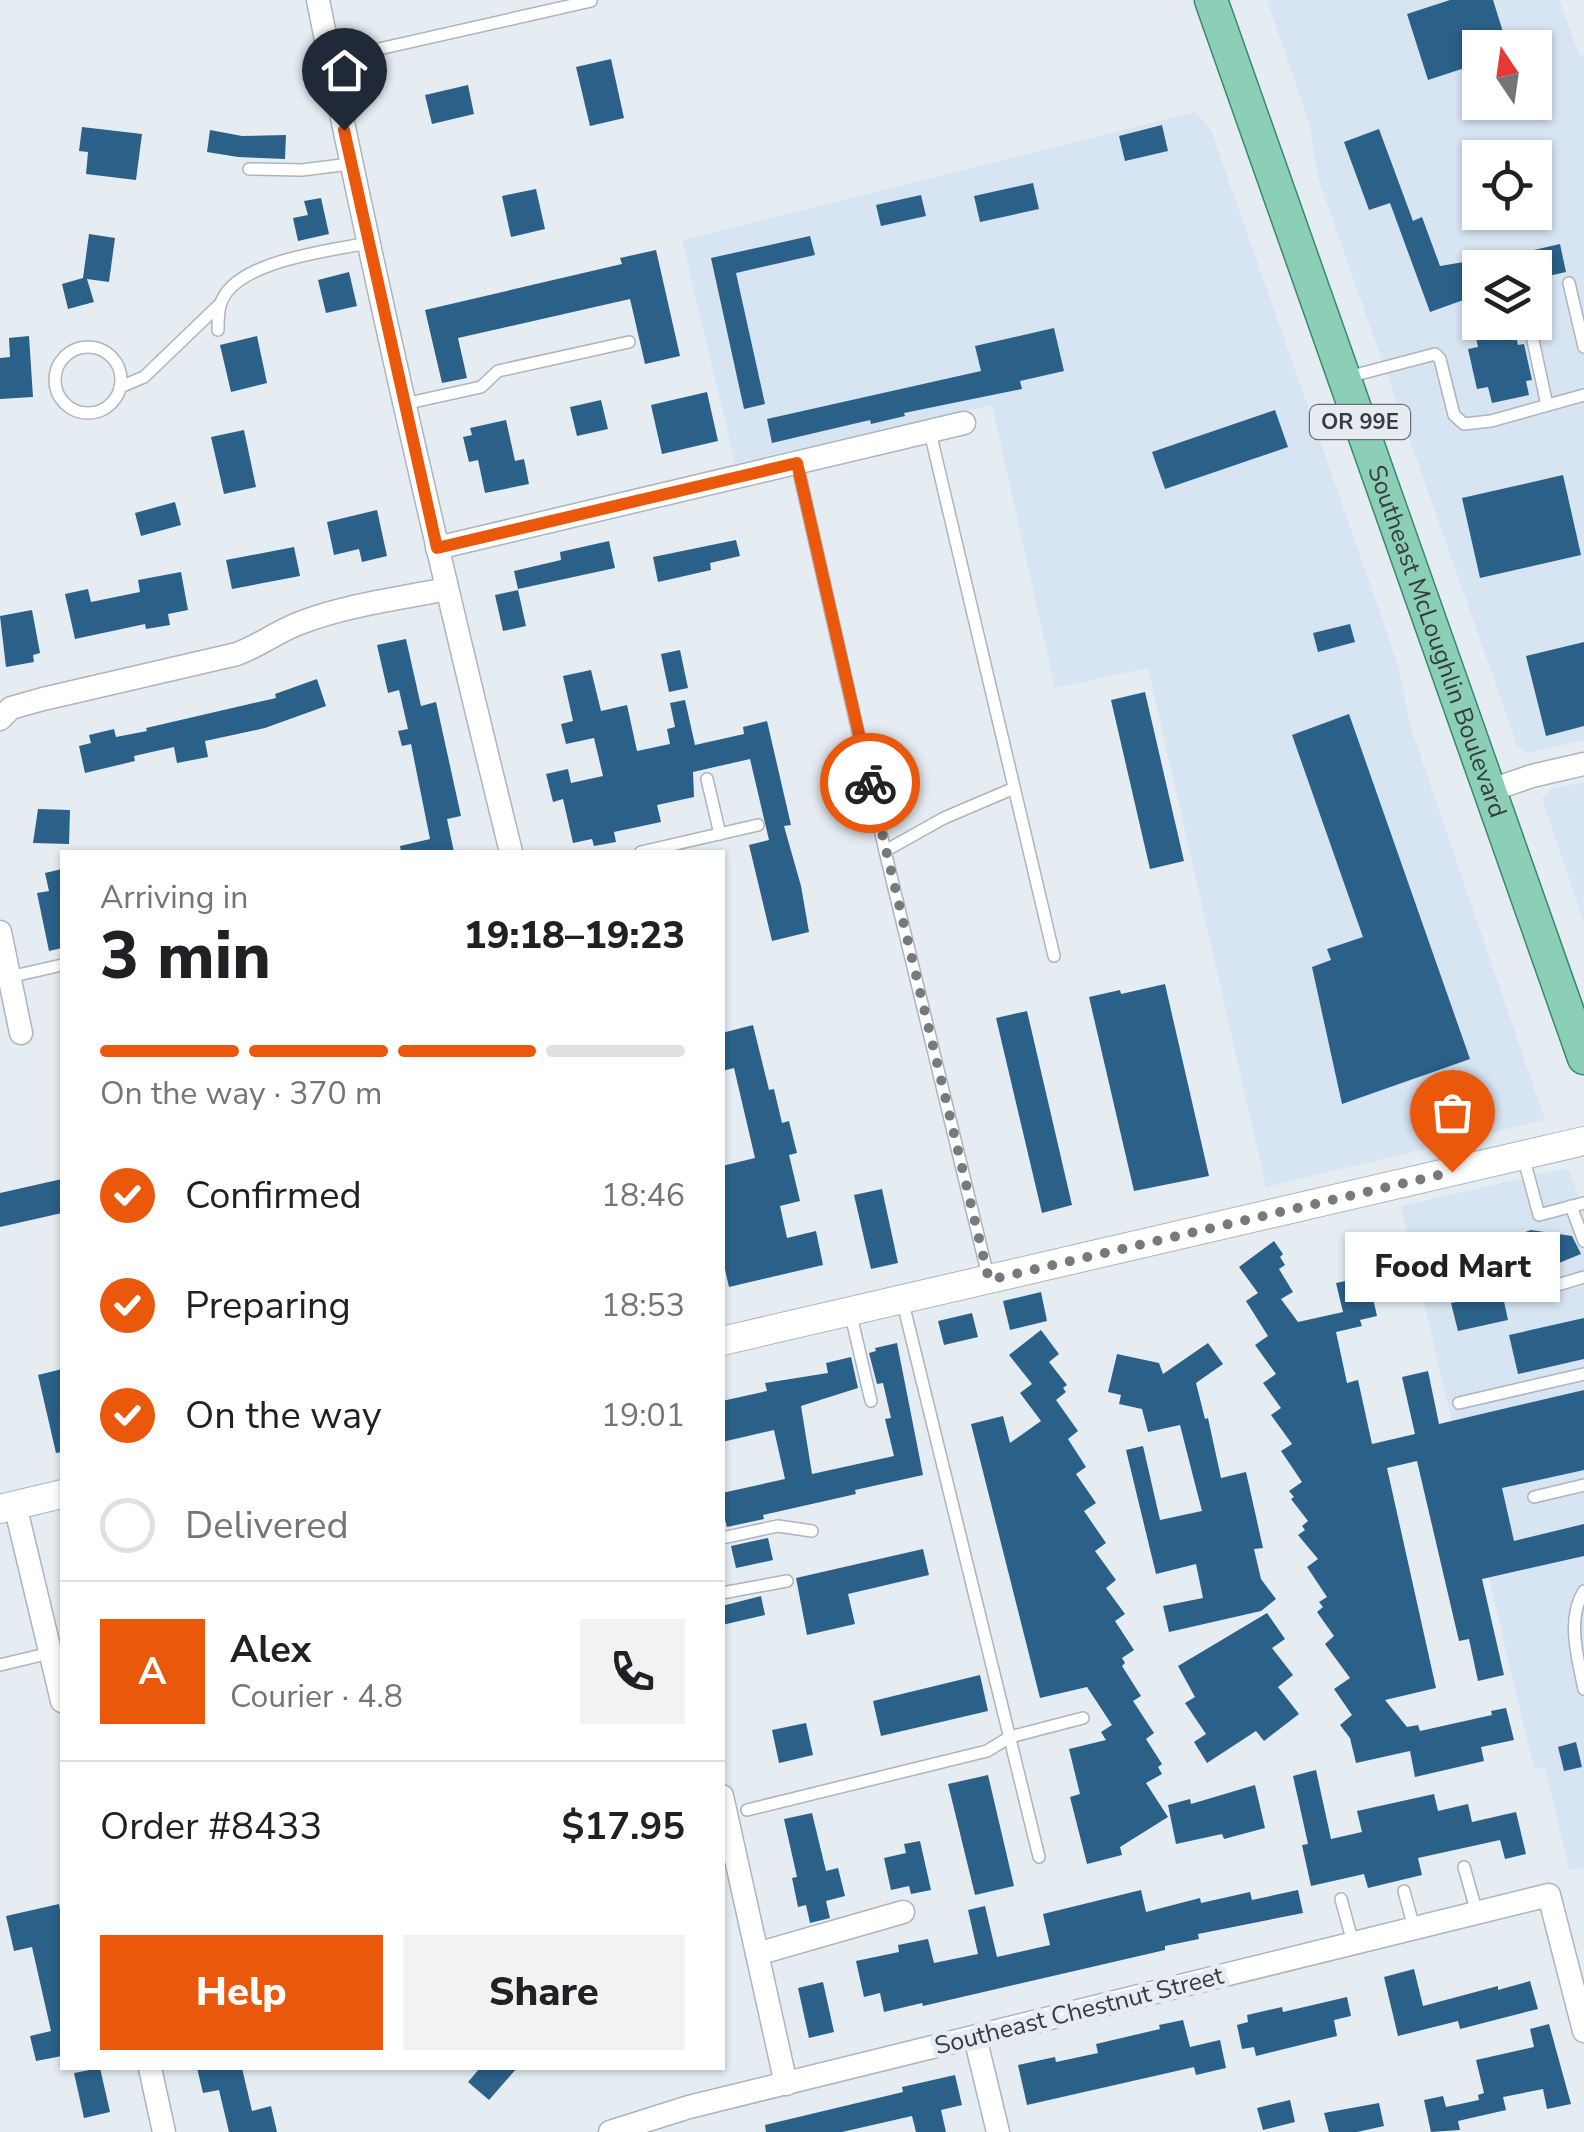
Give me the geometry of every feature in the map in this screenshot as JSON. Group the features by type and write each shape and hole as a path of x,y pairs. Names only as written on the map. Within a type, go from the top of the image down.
{"main road":[{"name":"Southeast McLoughlin Boulevard","path":"1212,0 1584,1058"}],"street":[{"path":"318,0 404,404 511,850"},
{"path":"437,548 964,423"},
{"path":"0,718 11,708 237,654 264,644 297,624 337,612 446,589"},
{"path":"1491,790 1584,764"},
{"path":"0,932 20,1033"},
{"path":"725,1340 1584,1141"},
{"path":"60,1494 7,1507 60,1694"},
{"path":"725,1824 728,1852 757,1954 786,2084"},
{"name":"Southeast Chestnut Street","path":"610,2132 689,2107 1549,1895 1584,2031"},
{"path":"757,1954 903,1912"},
{"path":"974,2038 998,2132"},
{"path":"150,2070 164,2132"}],"lane":[{"path":"330,60 591,1"},
{"path":"248,169 302,170 350,164"},
{"path":"120,387 120,376 111,356 90,347 69,353 56,370 56,391 61,400 79,412 100,410 116,397 120,387 144,378 220,304 234,284 271,264 368,243"},
{"path":"1569,282 1584,347"},
{"path":"218,330 220,304"},
{"path":"1532,340 1546,405"},
{"path":"404,404 481,387 498,371 628,342"},
{"path":"1344,378 1435,354 1440,359 1458,422 1491,421 1584,395"},
{"path":"930,432 1054,956"},
{"path":"797,463 885,851 989,1280"},
{"path":"707,779 720,834"},
{"path":"885,851 944,818 1012,789"},
{"path":"651,850 758,825"},
{"path":"9,977 60,965"},
{"path":"1523,1156 1539,1215 1578,1204 1584,1241"},
{"path":"1524,1296 1584,1277"},
{"path":"902,1299 1039,1857"},
{"path":"850,1312 872,1401"},
{"path":"1459,1403 1584,1374"},
{"path":"1534,1497 1584,1485"},
{"path":"725,1537 778,1526 812,1531"},
{"path":"725,1593 787,1581"},
{"path":"1584,1591 1578,1600 1574,1623 1584,1690"},
{"path":"0,1665 50,1653"},
{"path":"747,1810 987,1751 1010,1737 1083,1718"},
{"path":"1464,1867 1476,1913"},
{"path":"1404,1891 1414,1928"},
{"path":"1341,1899 1354,1943"}],"shaded area":[{"path":"1267,0 1559,0 1580,56 1584,55 1584,740 1527,753 1517,745 1318,178 1310,126"},
{"path":"1195,112 1211,130 1381,615 1399,669 1410,725 1545,1120 1266,1187 1148,668 1055,688 992,405 735,463 682,240"},
{"path":"1584,782 1584,922 1542,799 1551,789"},
{"path":"1568,1168 1584,1210 1584,1867 1569,1870 1545,1767 1534,1769 1401,1206"}],"building":[{"path":"1450,0 1493,0 1502,30 1462,30 1462,69 1428,80 1407,14"},
{"path":"611,59 624,118 590,126 576,67"},
{"path":"468,85 474,114 432,124 425,95"},
{"path":"1162,125 1168,151 1125,161 1119,136"},
{"path":"82,127 142,134 136,180 86,174 88,152 79,151"},
{"path":"1379,129 1413,221 1422,217 1440,266 1462,262 1462,300 1430,312 1390,203 1369,210 1344,142"},
{"path":"210,130 242,136 286,135 285,159 207,152"},
{"path":"1033,183 1039,209 980,222 974,196"},
{"path":"536,189 545,229 511,237 502,196"},
{"path":"921,195 926,216 881,226 876,205"},
{"path":"321,198 329,234 298,241 293,218 308,215 304,201"},
{"path":"89,234 115,238 109,282 87,279 94,302 68,309 62,284 83,278"},
{"path":"810,236 815,255 736,273 765,404 744,409 711,258"},
{"path":"1560,244 1566,272 1552,275 1552,250 1534,250"},
{"path":"656,250 680,356 645,364 630,299 458,338 467,378 442,383 425,310 622,264 620,258"},
{"path":"349,272 357,306 326,313 318,280"},
{"path":"1054,328 1064,371 1020,381 1022,389 772,443 767,419 981,371 975,346"},
{"path":"29,336 33,397 0,399 0,358 10,357 9,338"},
{"path":"257,336 267,383 231,392 220,345"},
{"path":"1477,340 1517,340 1518,345 1524,344 1532,380 1526,381 1529,395 1492,403 1488,387 1477,389 1468,349 1478,347"},
{"path":"707,392 718,441 662,454 651,405"},
{"path":"601,400 608,429 577,436 570,407"},
{"path":"1275,410 1288,447 1165,489 1152,452"},
{"path":"506,420 515,461 524,459 529,484 485,493 478,460 469,462 463,437 472,435 470,428"},
{"path":"244,430 256,487 224,494 211,437"},
{"path":"1563,475 1581,555 1480,578 1462,498"},
{"path":"175,502 181,525 141,536 135,513"},
{"path":"377,510 387,556 362,562 359,549 334,555 327,522"},
{"path":"736,540 740,556 710,563 711,570 658,582 653,557"},
{"path":"609,541 615,568 518,589 514,571 561,560 560,552"},
{"path":"294,547 300,576 232,589 226,560"},
{"path":"181,572 188,610 168,614 170,625 146,629 145,624 75,639 65,594 88,589 91,602 140,592 138,580"},
{"path":"518,590 526,626 503,631 495,595"},
{"path":"32,610 40,653 33,655 34,662 6,667 0,616"},
{"path":"1350,624 1355,642 1318,652 1313,633"},
{"path":"406,639 421,706 436,702 461,816 447,819 454,850 401,850 400,846 430,839 411,744 402,746 398,731 408,729 399,690 388,693 377,645"},
{"path":"1584,642 1584,726 1546,736 1526,656"},
{"path":"680,650 688,688 669,692 661,654"},
{"path":"591,670 601,711 627,705 637,751 670,744 667,729 675,727 670,703 685,700 695,745 744,734 743,727 767,721 791,825 784,826 809,932 772,941 749,845 769,840 750,759 693,772 694,797 657,805 661,822 614,832 616,842 594,846 592,839 573,843 563,799 553,802 546,774 568,769 571,783 603,776 594,738 566,744 561,724 573,721 563,676"},
{"path":"317,679 326,706 265,728 205,741 208,757 177,763 174,747 85,773 79,746 91,743 89,735 114,729 116,737 147,731 146,728 276,698 275,694"},
{"path":"1145,692 1184,861 1150,869 1111,700"},
{"path":"1349,714 1470,1059 1342,1104 1312,967 1331,960 1327,949 1363,937 1292,735"},
{"path":"38,809 70,810 69,844 33,843"},
{"path":"60,869 60,948 49,951 37,893 49,891 45,873"},
{"path":"1165,984 1209,1176 1134,1191 1089,997"},
{"path":"1027,1011 1072,1205 1042,1213 996,1018"},
{"path":"753,1025 769,1090 774,1089 782,1123 789,1121 797,1153 789,1155 800,1201 780,1206 787,1238 816,1231 823,1265 729,1287 725,1269 725,1165 755,1158 734,1068 725,1070 725,1032"},
{"path":"60,1179 60,1213 0,1227 0,1193"},
{"path":"882,1189 898,1263 871,1269 854,1195"},
{"path":"1531,1230 1572,1236 1581,1254 1522,1278 1509,1238"},
{"path":"1274,1241 1285,1265 1279,1269 1293,1292 1281,1299 1298,1322 1343,1312 1336,1283 1368,1276 1377,1316 1360,1320 1362,1326 1336,1332 1347,1383 1358,1380 1372,1444 1415,1434 1402,1377 1428,1371 1439,1424 1584,1390 1584,1470 1502,1488 1514,1541 1584,1524 1584,1556 1482,1579 1504,1675 1478,1681 1469,1639 1459,1641 1417,1461 1387,1468 1436,1688 1385,1700 1407,1727 1418,1725 1420,1731 1492,1715 1491,1711 1506,1708 1514,1740 1481,1747 1484,1761 1415,1777 1410,1751 1356,1763 1350,1738 1340,1725 1352,1715 1334,1689 1350,1678 1325,1644 1334,1636 1317,1612 1323,1607 1319,1602 1327,1597 1307,1567 1318,1559 1298,1535 1308,1521 1289,1491 1302,1482 1281,1451 1292,1444 1271,1415 1281,1408 1263,1383 1276,1374 1255,1345 1268,1336 1246,1301 1258,1293 1239,1267"},
{"path":"1041,1292 1047,1321 1010,1330 1003,1301"},
{"path":"1502,1292 1508,1320 1458,1331 1451,1303"},
{"path":"972,1313 978,1337 944,1345 938,1321"},
{"path":"1584,1318 1584,1359 1518,1374 1509,1335"},
{"path":"1041,1330 1059,1354 1049,1362 1067,1385 1063,1388 1066,1392 1056,1400 1078,1431 1068,1439 1086,1467 1076,1474 1096,1503 1084,1511 1106,1543 1095,1551 1116,1580 1106,1588 1125,1614 1115,1621 1134,1650 1122,1658 1122,1666 1141,1696 1133,1701 1154,1733 1146,1739 1162,1764 1158,1767 1162,1774 1146,1783 1168,1817 1120,1847 1122,1855 1087,1864 1070,1797 1080,1794 1069,1749 1106,1740 1101,1732 1112,1725 1087,1687 1040,1698 971,1424 1003,1416 1010,1443 1041,1421 1020,1393 1032,1384 1009,1355"},
{"path":"897,1343 923,1475 727,1527 725,1492 785,1479 774,1430 725,1441 725,1400 767,1391 765,1383 828,1373 826,1363 851,1357 858,1388 801,1406 812,1474 894,1456 885,1419 891,1418 883,1383 877,1384 869,1353"},
{"path":"1208,1343 1223,1364 1196,1383 1205,1419 1208,1418 1221,1478 1246,1472 1263,1548 1254,1549 1261,1579 1276,1599 1261,1611 1169,1632 1163,1606 1203,1598 1196,1564 1156,1574 1126,1450 1143,1446 1160,1520 1202,1511 1180,1425 1148,1432 1142,1409 1119,1404 1121,1395 1108,1392 1117,1354 1159,1363 1163,1374"},
{"path":"60,1370 60,1452 56,1453 38,1375"},
{"path":"768,1538 773,1560 736,1568 731,1546"},
{"path":"923,1549 929,1575 848,1594 855,1624 807,1635 796,1578"},
{"path":"761,1596 765,1615 725,1624 725,1605"},
{"path":"1267,1613 1285,1639 1272,1648 1293,1675 1278,1687 1299,1714 1264,1741 1256,1731 1207,1763 1194,1742 1206,1734 1185,1703 1195,1697 1178,1666"},
{"path":"980,1675 988,1711 881,1736 873,1701"},
{"path":"806,1723 813,1755 779,1763 772,1730"},
{"path":"1576,1742 1582,1767 1564,1771 1558,1747"},
{"path":"1316,1770 1331,1839 1362,1832 1357,1811 1434,1794 1438,1811 1468,1804 1472,1822 1516,1812 1526,1854 1505,1859 1500,1840 1418,1858 1422,1875 1368,1888 1364,1874 1311,1886 1302,1845 1308,1844 1293,1776"},
{"path":"988,1775 1014,1886 975,1895 948,1784"},
{"path":"1255,1785 1265,1828 1224,1839 1222,1834 1176,1844 1168,1805 1190,1799 1191,1804"},
{"path":"812,1813 826,1871 838,1868 845,1896 826,1901 830,1918 810,1923 806,1905 798,1907 792,1878 797,1877 784,1819"},
{"path":"920,1841 931,1890 911,1894 909,1886 891,1890 884,1858 906,1853 904,1844"},
{"path":"1141,1890 1146,1912 1200,1898 1201,1903 1250,1892 1252,1900 1298,1890 1303,1913 1198,1934 1199,1939 1165,1946 1165,1950 923,2006 922,2003 884,2012 880,1993 864,1997 856,1961 899,1952 898,1945 928,1939 934,1963 978,1954 968,1910 985,1906 997,1957 1050,1945 1043,1914"},
{"path":"59,1904 60,2056 36,2061 30,2036 51,2031 32,1947 14,1951 6,1916"},
{"path":"1414,1969 1423,2006 1530,1981 1538,2009 1460,2029 1458,2021 1398,2036 1384,1977"},
{"path":"823,1982 834,2032 809,2038 798,1988"},
{"path":"1347,1997 1351,2016 1334,2020 1337,2036 1256,2056 1254,2047 1242,2049 1237,2025 1248,2022 1247,2015 1282,2007 1283,2012"},
{"path":"1183,2020 1190,2047 1220,2040 1226,2068 1196,2075 1194,2067 1027,2105 1018,2065 1098,2053 1096,2044"},
{"path":"1549,2024 1571,2104 1547,2109 1543,2089 1503,2097 1506,2110 1458,2121 1460,2130 1431,2132 1424,2100 1443,2096 1446,2107 1479,2100 1478,2095 1484,2093 1476,2060 1534,2047 1530,2029"},
{"path":"100,2070 110,2112 84,2118 74,2073"},
{"path":"197,2070 242,2070 252,2111 271,2106 277,2132 229,2132 219,2090 203,2093"},
{"path":"478,2070 515,2070 489,2100 468,2082"},
{"path":"955,2075 962,2105 941,2110 946,2132 916,2132 912,2116 842,2132 766,2132 765,2125 903,2092 902,2087"},
{"path":"1290,2100 1295,2122 1263,2130 1257,2108"},
{"path":"1379,2103 1384,2126 1357,2132 1329,2132 1324,2113"}],"way so far":[{"path":"870,783 989,1280 1452,1172"}],"place":[{"name":"Food Mart","path":"1452,1172"}],"route":[{"path":"344,130 437,548 797,463 870,783"}]}
